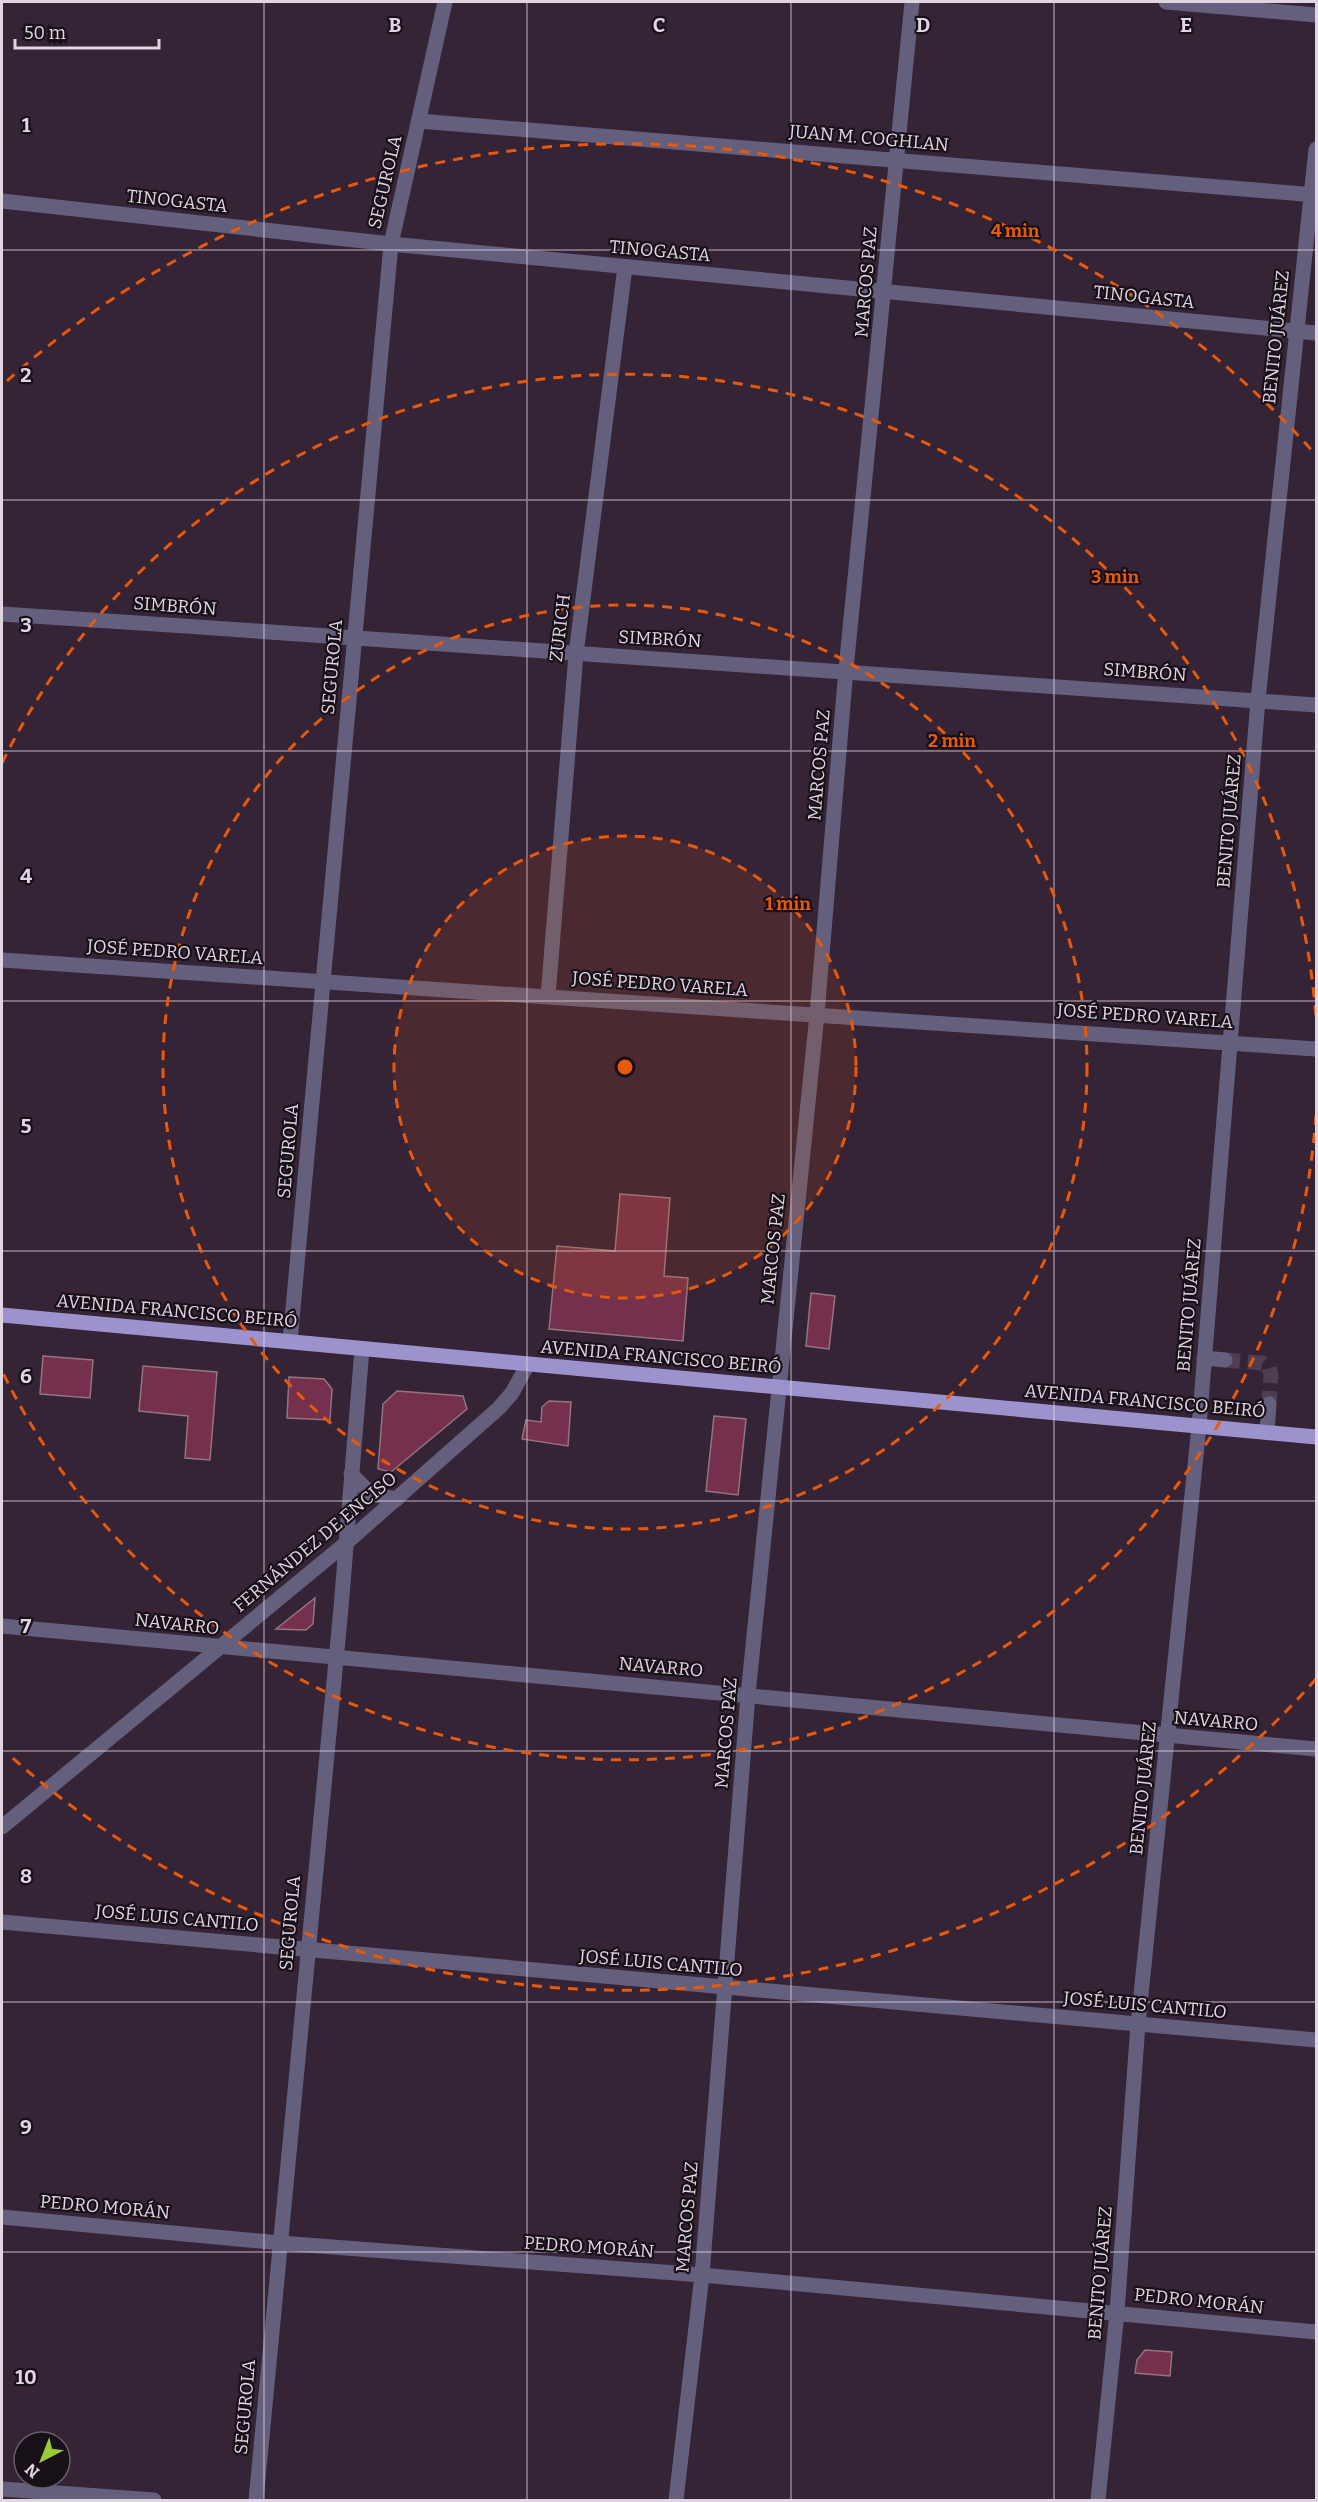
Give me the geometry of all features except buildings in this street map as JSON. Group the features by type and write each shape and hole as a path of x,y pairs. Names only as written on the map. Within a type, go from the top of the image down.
{"main road":[{"name":"AVENIDA FRANCISCO BEIRÓ","path":"2,1315 1317,1437"}],"street":[{"name":"SEGUROLA","path":"290,1341 391,244 445,2"},
{"name":"MARCOS PAZ","path":"676,2500 702,2275 748,1695 817,1014 846,669 912,2"},
{"path":"1166,2 1317,15"},
{"name":"JUAN M. COGHLAN","path":"419,121 1314,195"},
{"name":"BENITO JUÁREZ","path":"1098,2500 1117,2312 1138,2024 1198,1426 1258,700 1296,332 1314,195 1317,149"},
{"name":"TINOGASTA","path":"2,201 391,244 1317,333"},
{"name":"ZURICH","path":"548,996 576,654 625,267"},
{"name":"SIMBRÓN","path":"2,614 576,654 846,669 1317,705"},
{"name":"JOSÉ PEDRO VARELA","path":"2,960 1230,1041 1317,1049"},
{"name":"SEGUROLA","path":"256,2500 336,1656 362,1349"},
{"path":"1204,1358 1225,1360"},
{"name":"FERNÁNDEZ DE ENCISO","path":"2,1827 397,1499 500,1408 528,1364"},
{"path":"1267,1432 1269,1404"},
{"path":"351,1474 371,1494 397,1499"},
{"name":"NAVARRO","path":"2,1626 1317,1749"},
{"name":"JOSÉ LUIS CANTILO","path":"2,1922 726,1989 1317,2040"},
{"name":"PEDRO MORÁN","path":"2,2217 280,2243 702,2275 1317,2332"},
{"path":"2,2490 154,2500"}],"tunnel":[{"path":"1225,1360 1262,1363 1269,1368 1271,1375 1269,1404"}]}
